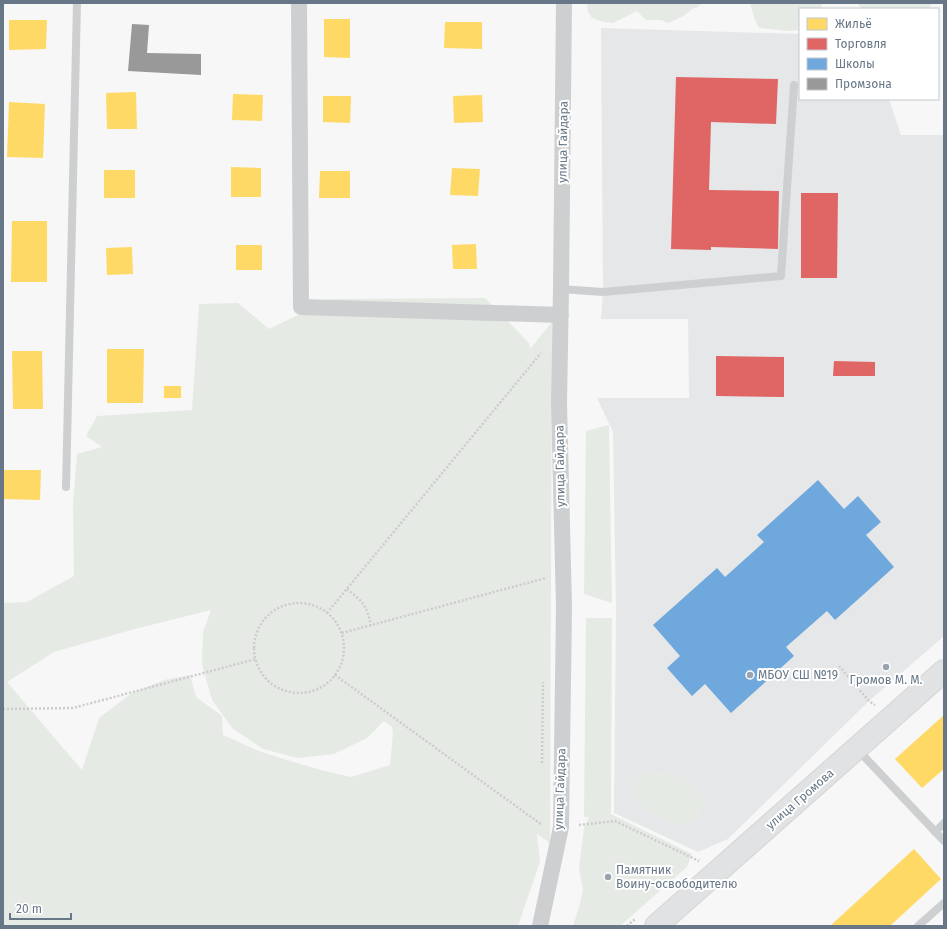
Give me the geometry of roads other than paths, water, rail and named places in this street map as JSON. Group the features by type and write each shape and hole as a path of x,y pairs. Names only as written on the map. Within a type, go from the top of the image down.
{"street":[{"path":"299,3 300,307 561,322"},
{"name":"улица Гайдара","path":"540,926 561,827 564,607 559,403 564,3"},
{"name":"улица Громова","path":"656,926 944,671"}],"lane":[{"path":"66,487 77,3"},
{"path":"561,289 602,292 781,276 794,85"},
{"path":"857,749 944,841"},
{"path":"935,832 944,823"},
{"path":"918,926 944,903"}],"place":[{"name":"Громов М. М.","path":"886,667"},
{"name":"МБОУ СШ №19","path":"750,675"},
{"name":"Памятник Воину-освободителю","path":"608,877"}]}
